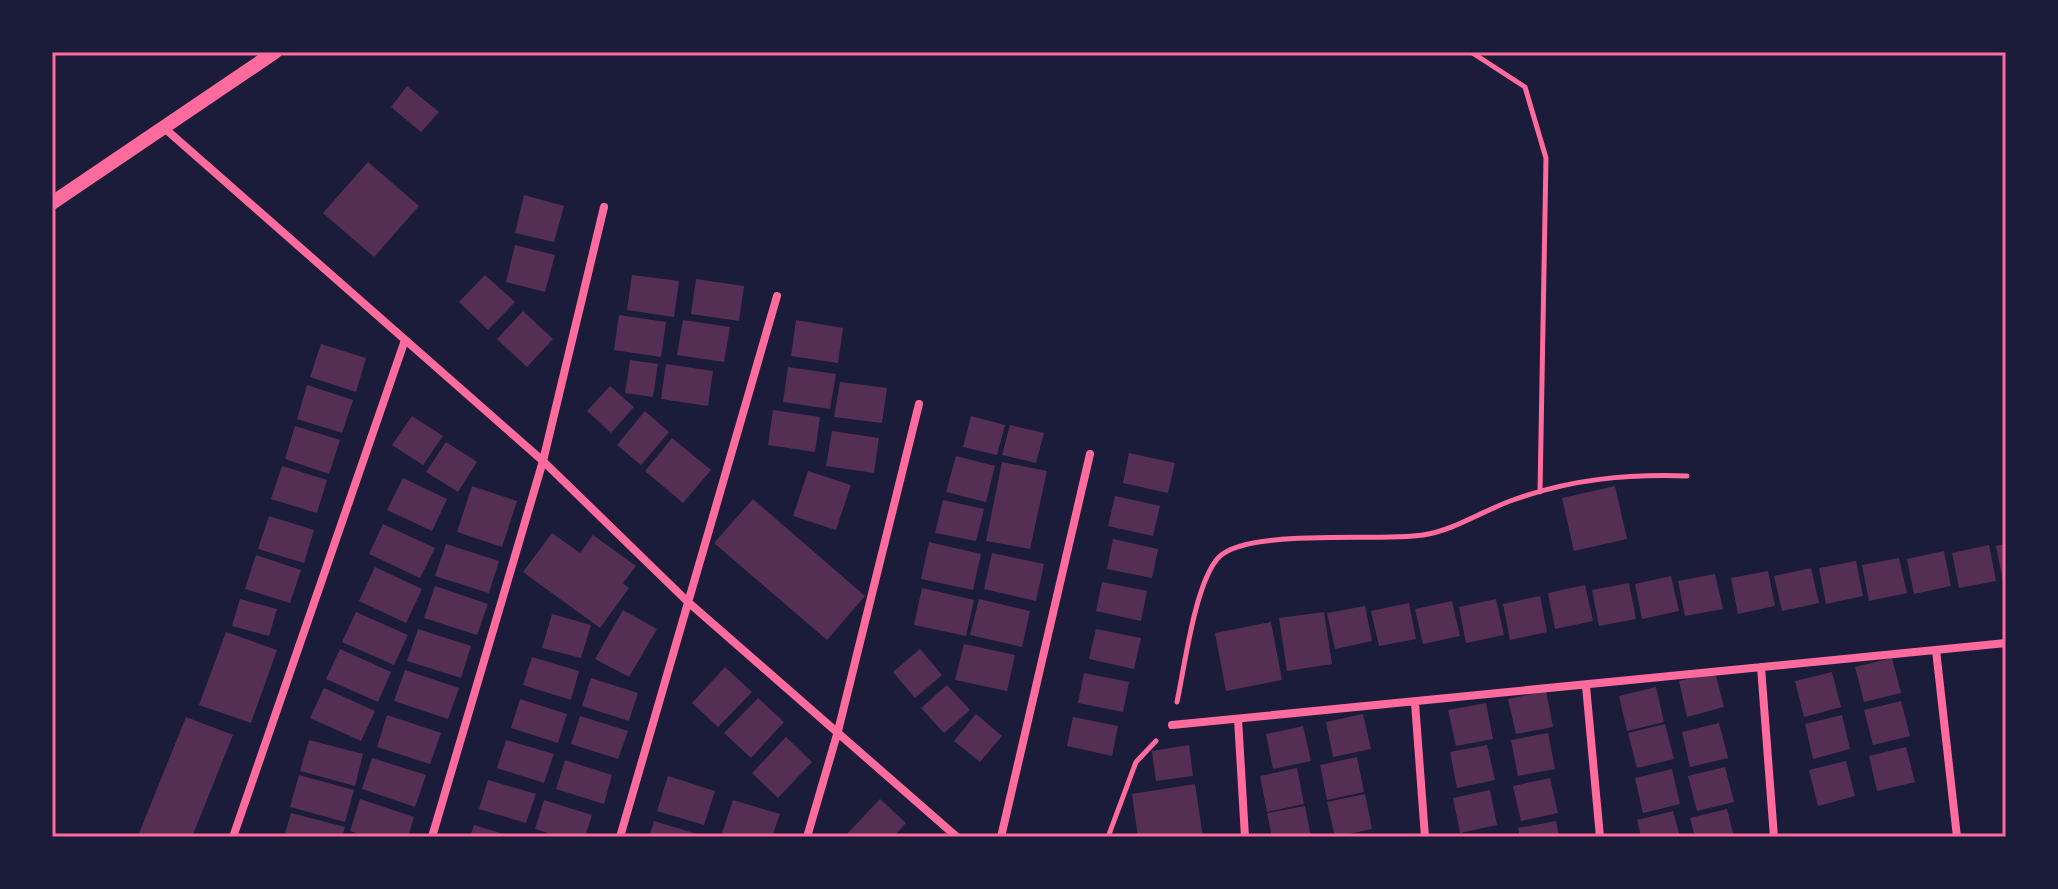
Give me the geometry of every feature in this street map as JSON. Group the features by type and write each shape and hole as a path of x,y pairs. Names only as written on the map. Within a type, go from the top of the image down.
{"street":[{"path":"52,203 275,52"},
{"path":"162,126 543,461 688,602 957,837"},
{"path":"432,837 543,461 604,207"},
{"path":"620,837 777,296"},
{"path":"233,837 405,340"},
{"path":"807,837 838,731 919,404"},
{"path":"1001,837 1090,454"},
{"path":"1172,725 2006,643"},
{"path":"1936,650 1957,837"},
{"path":"1761,667 1774,837"},
{"path":"1586,686 1600,837"},
{"path":"1415,703 1425,837"},
{"path":"1238,719 1245,837"}],"path":[{"path":"1471,52 1525,87 1546,158 1540,492"},
{"path":"1108,837 1136,762 1172,725 1203,579 1220,557 1234,547 1266,540 1425,535 1540,492 1597,477 1687,476"}],"building":[{"path":"407,86 439,112 421,132 391,107"},
{"path":"368,162 419,206 374,257 323,213"},
{"path":"524,195 564,206 554,242 515,233"},
{"path":"515,245 555,255 545,292 506,282"},
{"path":"485,275 515,302 488,330 459,302"},
{"path":"632,275 679,281 674,317 627,310"},
{"path":"696,279 744,286 739,321 691,314"},
{"path":"523,311 553,339 527,367 497,339"},
{"path":"619,315 666,322 661,357 614,350"},
{"path":"683,320 730,327 724,362 677,355"},
{"path":"796,320 843,328 838,363 791,356"},
{"path":"321,344 366,358 356,392 310,377"},
{"path":"630,360 658,364 653,397 625,393"},
{"path":"666,364 713,371 708,406 661,399"},
{"path":"788,367 836,374 830,409 783,402"},
{"path":"840,382 887,388 882,423 834,417"},
{"path":"307,385 353,400 342,433 297,419"},
{"path":"610,386 634,407 611,433 587,411"},
{"path":"773,410 820,417 815,452 768,445"},
{"path":"645,411 669,432 641,465 617,445"},
{"path":"412,416 443,436 423,465 392,445"},
{"path":"971,416 1005,425 997,455 963,447"},
{"path":"1010,425 1044,433 1036,463 1002,455"},
{"path":"295,426 340,440 329,474 285,459"},
{"path":"832,431 879,438 874,473 826,466"},
{"path":"672,438 711,470 683,503 645,471"},
{"path":"446,442 477,462 458,492 426,472"},
{"path":"1129,453 1175,463 1168,493 1123,483"},
{"path":"956,456 995,466 986,502 946,492"},
{"path":"1002,462 1047,471 1030,549 986,541"},
{"path":"282,466 327,480 317,513 271,499"},
{"path":"808,471 851,485 836,530 793,516"},
{"path":"403,478 447,499 432,531 387,510"},
{"path":"472,486 517,501 502,547 457,532"},
{"path":"1615,486 1627,539 1574,551 1562,498"},
{"path":"1115,496 1160,506 1153,536 1108,526"},
{"path":"753,499 865,596 827,640 714,543"},
{"path":"943,500 984,509 976,541 935,533"},
{"path":"269,516 314,530 304,563 258,549"},
{"path":"383,524 435,548 420,578 369,554"},
{"path":"552,533 580,553 593,535 636,566 623,583 629,588 600,628 523,572"},
{"path":"1113,539 1158,549 1152,578 1107,569"},
{"path":"929,542 981,554 973,590 921,579"},
{"path":"446,544 499,561 489,593 435,576"},
{"path":"2006,544 2006,581 2003,581 1996,546"},
{"path":"1989,545 1996,581 1959,588 1952,553"},
{"path":"1944,551 1951,586 1914,594 1907,559"},
{"path":"992,553 1044,564 1036,601 984,589"},
{"path":"256,555 301,570 290,603 245,589"},
{"path":"1899,558 1907,593 1869,601 1862,565"},
{"path":"1856,561 1863,596 1826,604 1819,568"},
{"path":"375,567 422,589 406,623 359,601"},
{"path":"1811,568 1819,603 1782,611 1774,576"},
{"path":"1768,571 1775,606 1738,614 1731,578"},
{"path":"1715,574 1723,609 1685,616 1678,581"},
{"path":"1671,576 1679,611 1642,619 1635,584"},
{"path":"1102,582 1147,591 1141,621 1096,611"},
{"path":"1629,583 1636,619 1599,626 1592,590"},
{"path":"1585,585 1593,621 1555,629 1548,593"},
{"path":"435,586 488,604 477,635 424,618"},
{"path":"922,588 974,600 966,636 914,625"},
{"path":"1540,596 1547,632 1510,640 1503,604"},
{"path":"240,599 277,609 269,636 232,626"},
{"path":"979,599 1030,611 1022,647 970,635"},
{"path":"1496,599 1504,635 1466,643 1459,607"},
{"path":"1452,601 1460,636 1423,644 1415,609"},
{"path":"1409,603 1416,639 1379,646 1371,611"},
{"path":"1365,606 1372,641 1335,649 1327,613"},
{"path":"623,610 657,629 629,677 595,659"},
{"path":"356,612 408,635 394,665 342,642"},
{"path":"1324,612 1332,664 1287,671 1279,618"},
{"path":"552,614 591,625 581,658 542,648"},
{"path":"1271,622 1282,680 1226,691 1215,633"},
{"path":"418,629 471,646 461,678 407,661"},
{"path":"1096,629 1141,638 1134,669 1089,659"},
{"path":"226,632 277,650 251,723 199,705"},
{"path":"964,644 1015,655 1007,691 955,680"},
{"path":"340,649 391,672 378,702 326,679"},
{"path":"920,649 942,675 915,698 893,672"},
{"path":"532,657 579,671 571,700 523,685"},
{"path":"1892,658 1901,693 1864,702 1855,667"},
{"path":"725,667 752,692 718,727 692,703"},
{"path":"405,670 459,688 448,719 394,701"},
{"path":"1715,672 1724,707 1687,717 1679,681"},
{"path":"1832,672 1841,707 1804,717 1795,681"},
{"path":"1084,673 1129,682 1123,712 1078,703"},
{"path":"591,678 638,693 629,721 582,706"},
{"path":"947,685 970,710 944,733 921,708"},
{"path":"1656,687 1664,722 1627,731 1619,696"},
{"path":"324,688 375,711 361,741 310,718"},
{"path":"1546,691 1553,727 1516,734 1508,699"},
{"path":"758,698 784,722 751,758 724,733"},
{"path":"520,699 567,714 558,743 511,728"},
{"path":"1901,701 1910,736 1873,745 1864,710"},
{"path":"1486,703 1493,739 1456,746 1448,710"},
{"path":"976,714 1002,736 980,762 954,741"},
{"path":"1363,714 1371,749 1333,757 1326,722"},
{"path":"387,715 441,733 430,764 377,747"},
{"path":"1842,715 1850,749 1813,759 1805,724"},
{"path":"580,716 628,731 618,759 571,744"},
{"path":"186,717 233,735 192,837 138,836"},
{"path":"1073,717 1118,726 1112,756 1067,746"},
{"path":"1719,723 1728,758 1690,767 1682,732"},
{"path":"1665,724 1674,759 1637,768 1628,733"},
{"path":"1303,726 1311,761 1273,769 1266,734"},
{"path":"1548,733 1555,769 1518,776 1511,740"},
{"path":"786,737 812,762 778,798 752,773"},
{"path":"309,740 363,754 355,786 300,771"},
{"path":"506,740 554,754 544,783 497,768"},
{"path":"1189,745 1193,776 1156,781 1152,751"},
{"path":"1487,745 1495,780 1457,788 1450,752"},
{"path":"1906,747 1915,782 1877,791 1869,756"},
{"path":"1357,757 1364,792 1327,800 1320,765"},
{"path":"372,758 426,775 415,807 362,789"},
{"path":"565,760 612,775 604,804 556,789"},
{"path":"1846,761 1855,796 1818,806 1809,770"},
{"path":"1725,767 1734,802 1697,811 1688,776"},
{"path":"1297,768 1304,804 1267,812 1260,776"},
{"path":"1672,769 1680,804 1643,813 1635,778"},
{"path":"299,775 354,790 345,822 290,807"},
{"path":"668,776 715,791 704,825 657,811"},
{"path":"1550,778 1558,813 1521,821 1513,786"},
{"path":"488,780 536,794 526,823 479,809"},
{"path":"1195,784 1203,837 1138,837 1132,794"},
{"path":"1490,790 1497,825 1460,833 1453,798"},
{"path":"1365,794 1372,829 1335,837 1327,802"},
{"path":"360,799 414,817 408,837 368,837 350,831"},
{"path":"880,799 906,823 893,837 846,835"},
{"path":"544,800 592,815 585,837 560,837 535,829"},
{"path":"733,800 780,814 772,837 734,837 722,833"},
{"path":"1305,806 1311,837 1272,837 1267,813"},
{"path":"1727,809 1734,837 1695,837 1690,818"},
{"path":"1673,811 1680,837 1641,837 1637,820"},
{"path":"291,813 345,827 342,837 284,837"},
{"path":"654,821 704,836 704,837 649,837"},
{"path":"1556,821 1559,837 1520,837 1518,828"},
{"path":"474,825 510,836 510,837 470,837"}]}
